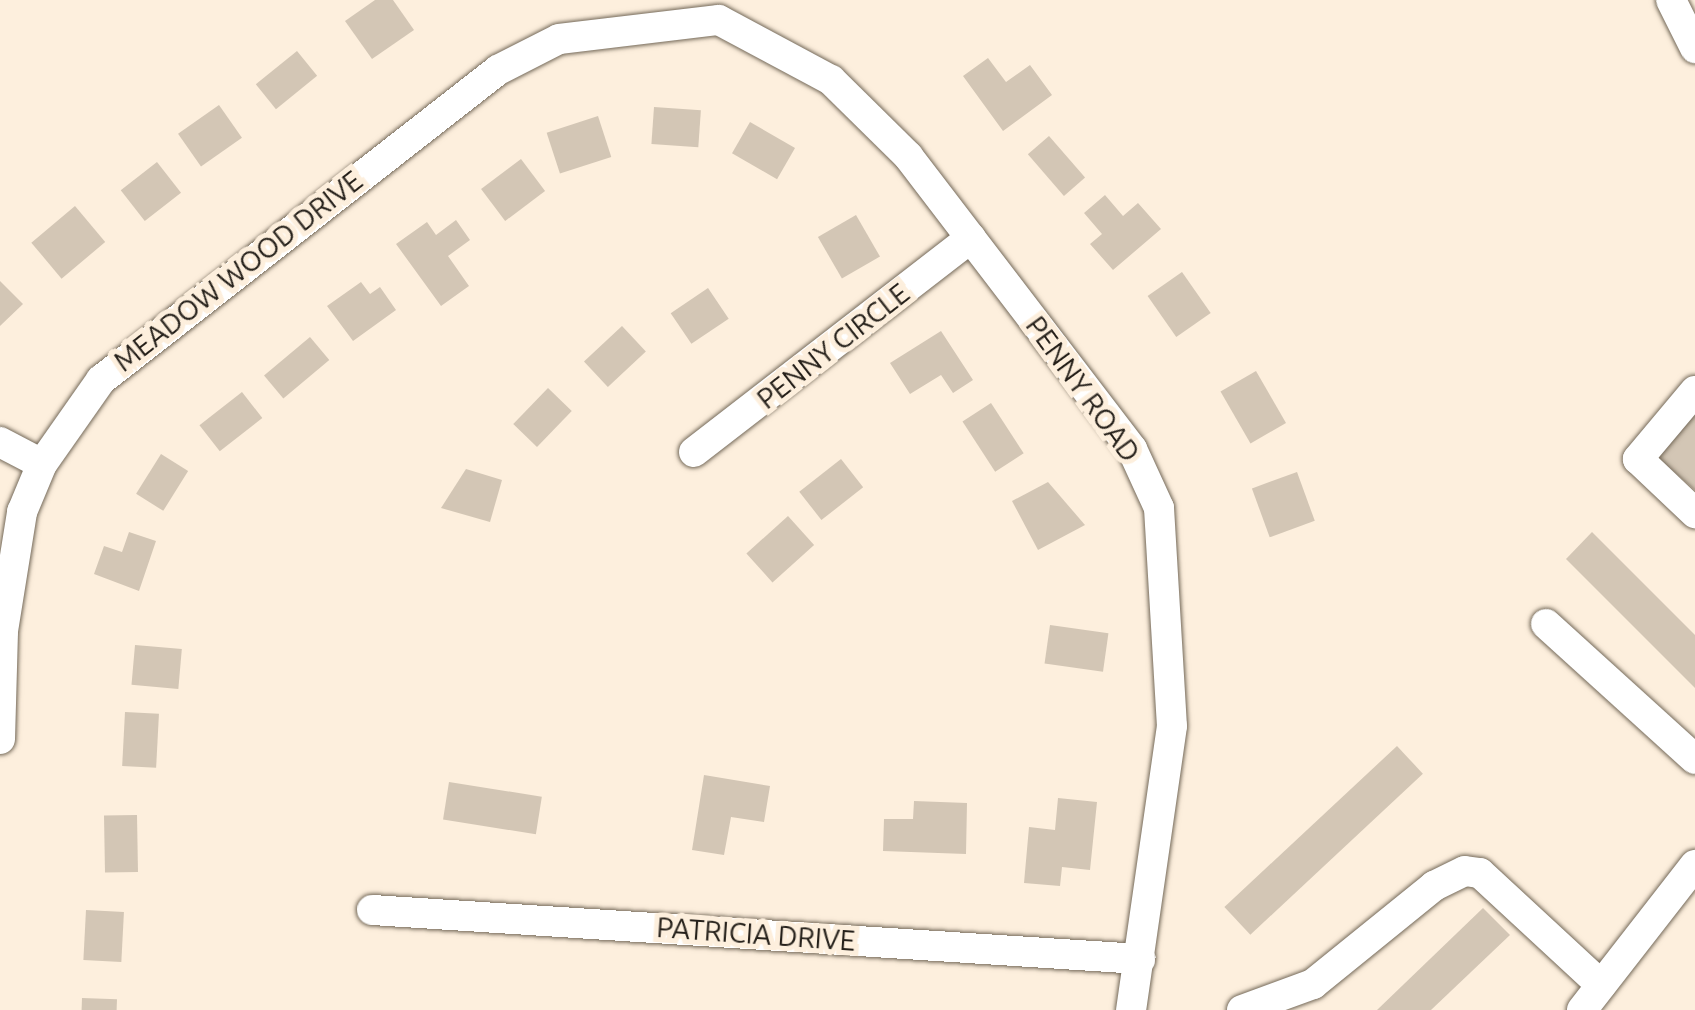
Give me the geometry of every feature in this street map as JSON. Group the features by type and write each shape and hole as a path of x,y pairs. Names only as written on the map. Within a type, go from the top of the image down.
{"street":[{"path":"1671,0 1695,48"},
{"name":"PENNY ROAD","path":"725,10 831,80 908,156 1132,449 1160,508 1172,726 1131,1010"},
{"name":"MEADOW WOOD DRIVE","path":"0,739 9,576 42,464 101,380 498,70 559,40 725,10"},
{"name":"PENNY CIRCLE","path":"694,452 971,238"},
{"path":"1695,391 1638,459 1695,514"},
{"path":"0,442 42,464"},
{"path":"1546,624 1695,759"},
{"path":"1582,1010 1695,865"},
{"path":"1242,1010 1299,1002 1465,872 1480,874 1600,986"},
{"name":"PATRICIA DRIVE","path":"372,910 1140,958"}],"building":[{"path":"375,0 393,0 414,30 372,59 345,21"},
{"path":"297,51 317,76 276,109 256,84"},
{"path":"988,58 1006,82 1030,65 1052,95 1003,131 963,76"},
{"path":"219,105 242,138 201,166 178,134"},
{"path":"654,107 701,110 698,147 651,144"},
{"path":"598,116 611,157 560,174 547,133"},
{"path":"750,122 795,148 777,179 732,153"},
{"path":"1049,136 1085,178 1064,196 1028,154"},
{"path":"521,159 545,191 505,221 481,189"},
{"path":"157,162 181,193 145,221 121,190"},
{"path":"1105,195 1123,216 1138,203 1161,229 1113,270 1090,244 1102,234 1084,213"},
{"path":"75,206 105,242 62,279 31,243"},
{"path":"856,215 880,257 842,279 818,237"},
{"path":"456,220 470,240 448,256 469,286 441,306 396,244 427,222 436,235"},
{"path":"1182,272 1211,313 1176,337 1148,296"},
{"path":"0,281 23,304 0,326"},
{"path":"361,282 370,294 380,287 396,310 353,341 327,306"},
{"path":"708,288 729,319 691,344 671,313"},
{"path":"622,326 646,352 608,387 584,361"},
{"path":"941,331 973,380 953,393 941,375 910,394 890,363"},
{"path":"310,337 329,360 283,399 264,376"},
{"path":"1256,371 1286,423 1250,443 1220,392"},
{"path":"548,388 572,411 537,447 513,424"},
{"path":"242,392 262,418 220,451 199,425"},
{"path":"991,403 1024,453 995,472 962,422"},
{"path":"1695,412 1695,490 1656,456"},
{"path":"161,454 188,471 163,511 136,494"},
{"path":"841,459 863,487 821,520 799,492"},
{"path":"466,469 502,480 490,522 441,508"},
{"path":"1297,472 1315,521 1270,537 1252,488"},
{"path":"1048,482 1085,525 1038,550 1012,501"},
{"path":"788,516 814,545 772,582 746,553"},
{"path":"129,532 156,541 139,591 94,574 104,546 122,552"},
{"path":"1592,532 1695,635 1695,688 1566,559"},
{"path":"1050,625 1108,633 1103,672 1045,664"},
{"path":"135,645 182,649 178,689 132,685"},
{"path":"125,712 159,714 156,768 122,766"},
{"path":"1397,746 1423,774 1250,935 1224,907"},
{"path":"704,775 770,786 764,822 731,817 724,855 692,850"},
{"path":"449,782 542,797 536,834 443,820"},
{"path":"1058,798 1097,802 1090,870 1062,867 1060,886 1024,883 1029,827 1055,830"},
{"path":"914,801 967,803 966,854 883,851 884,819 913,819"},
{"path":"137,815 138,872 105,873 104,816"},
{"path":"1483,908 1510,935 1431,1010 1377,1010"},
{"path":"86,910 124,912 121,962 83,960"},
{"path":"82,998 117,999 117,1010 82,1010"}]}
